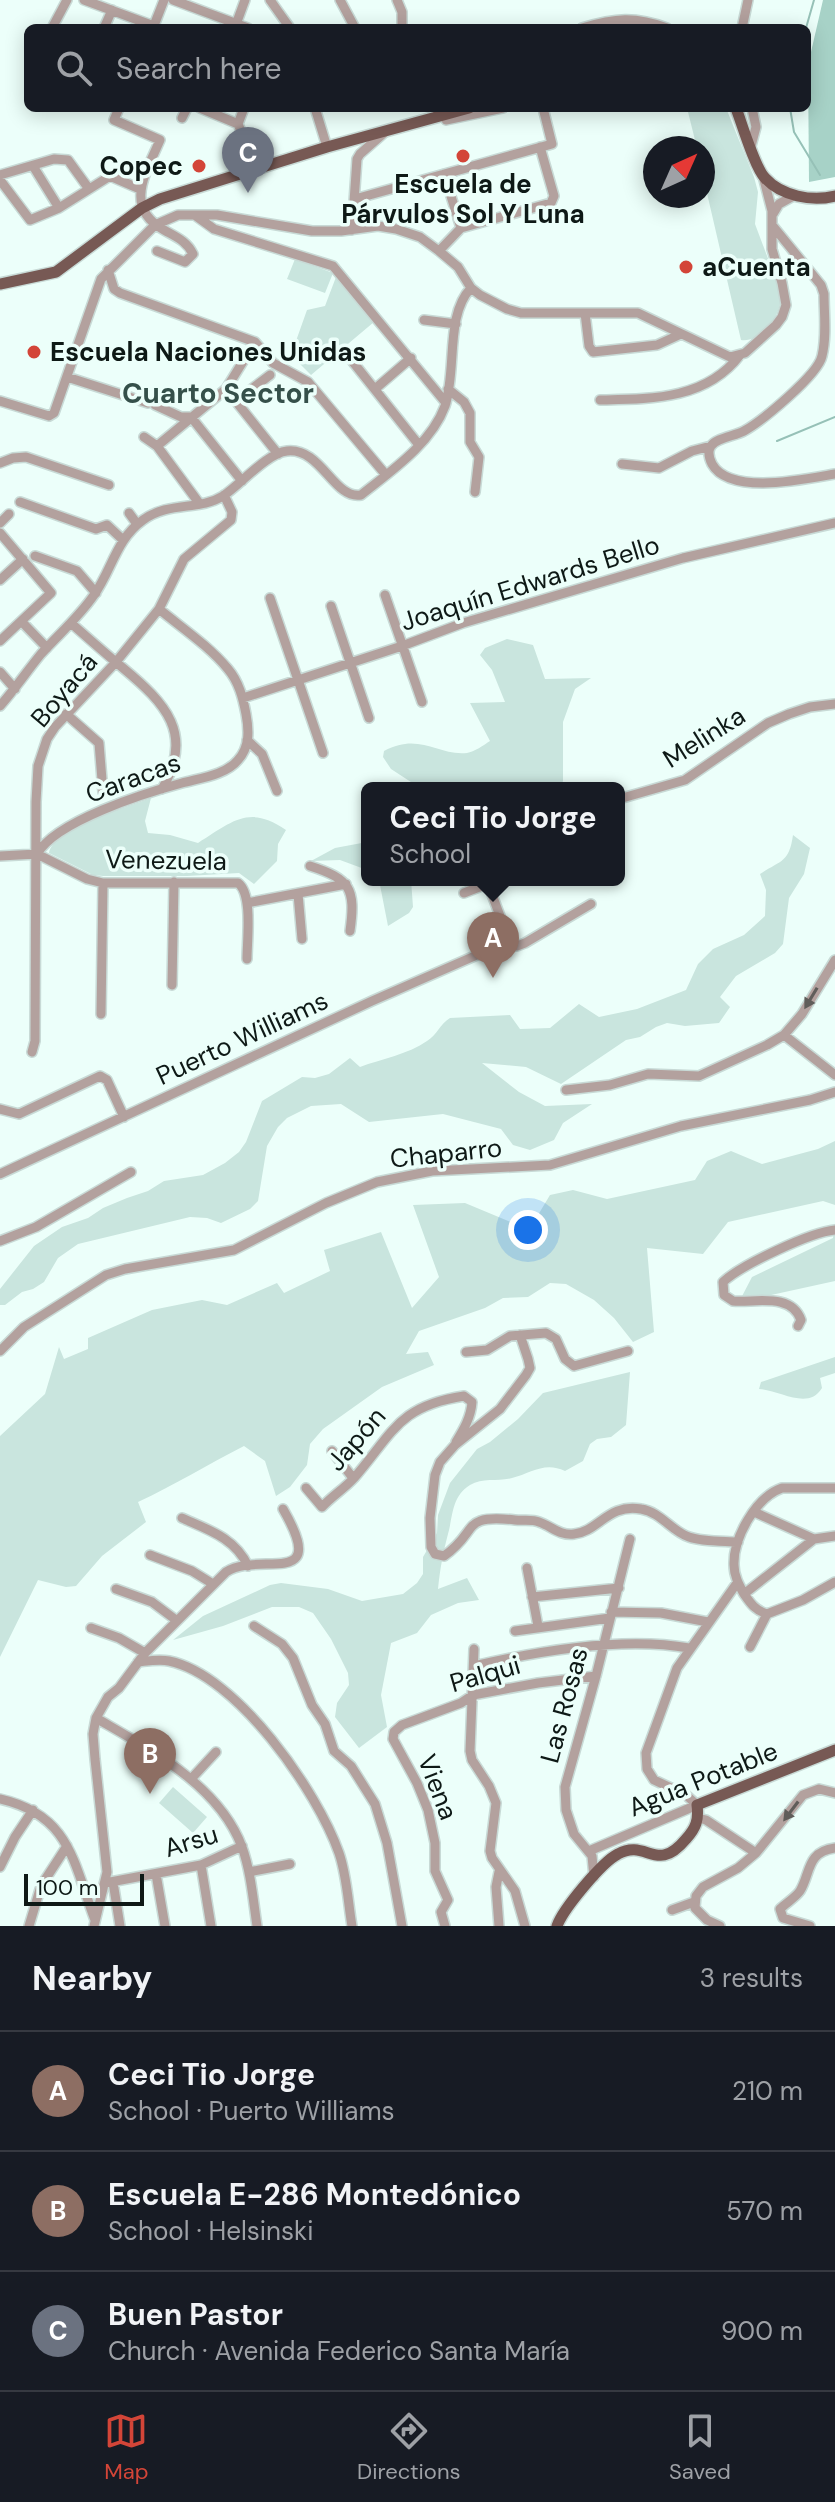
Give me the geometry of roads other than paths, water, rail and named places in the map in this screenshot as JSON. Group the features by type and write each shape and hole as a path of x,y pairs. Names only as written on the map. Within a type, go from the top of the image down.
{"main road":[{"path":"0,284 43,277 62,269 142,208 194,187 454,112"},
{"path":"738,112 763,176 776,187 795,195 819,199 835,196"},
{"name":"Agua Potable","path":"697,1805 835,1750"},
{"path":"557,1926 566,1909 612,1858 627,1850 662,1856 673,1853 694,1830 698,1818 697,1805"}],"street":[{"path":"54,24 67,0"},
{"path":"84,0 147,24"},
{"path":"155,24 164,0"},
{"path":"173,0 230,24"},
{"path":"236,24 245,0"},
{"path":"270,0 287,24"},
{"path":"340,0 353,24"},
{"path":"397,0 402,12 402,24"},
{"path":"743,24 748,0"},
{"path":"106,24 112,10"},
{"path":"595,24 634,18 654,24"},
{"path":"117,112 114,120 160,140 140,189 142,208 155,225 189,245 193,254 185,262 157,251"},
{"path":"182,118 185,112"},
{"path":"210,112 238,124"},
{"path":"242,112 238,124 257,169"},
{"path":"316,112 327,147"},
{"path":"443,115 446,120 456,120 487,112"},
{"path":"355,199 552,144 544,112"},
{"path":"751,146 756,127 753,112"},
{"path":"352,230 360,154 385,132"},
{"path":"439,251 461,228 551,203 554,196 540,147"},
{"path":"89,189 68,160 54,159 0,177 30,220 59,208 110,176 140,189"},
{"path":"33,166 59,208"},
{"path":"444,174 461,228"},
{"path":"600,400 648,399 684,393 725,371 767,335 785,311 784,291 772,249 772,222 763,176"},
{"path":"772,222 779,204 795,195"},
{"path":"0,401 52,415 101,279 155,225 178,215 217,215 312,231 378,226 396,229 420,237 439,251 458,267 471,288 494,303 521,313 638,313 730,357 740,355"},
{"path":"194,215 214,229 333,266 446,403"},
{"path":"622,464 659,468 692,451 736,436 751,427 814,373 822,356 824,294 821,285 772,222"},
{"path":"108,270 114,289 120,293 255,342 273,363 308,382 386,475"},
{"path":"0,706 96,593 122,539 137,524 166,507 199,503 224,495 278,454 291,451 311,457 346,492 356,496 386,475 419,445 446,403 459,303 471,288"},
{"path":"585,313 589,346 593,352 657,345 681,334"},
{"path":"424,320 456,324"},
{"path":"157,446 226,389 255,342"},
{"path":"345,352 419,445"},
{"path":"375,389 411,358"},
{"path":"236,401 270,375"},
{"path":"67,377 152,404 181,417 191,417"},
{"path":"226,389 278,454"},
{"path":"448,389 464,402 470,413 470,442 479,457 475,492"},
{"path":"191,417 242,481"},
{"path":"144,437 157,446 199,503"},
{"path":"711,446 711,463 726,476 776,484 835,474"},
{"path":"0,463 20,457 109,485"},
{"name":"Boyacá","path":"32,1052 35,1041 38,766 47,739 159,609 184,559 231,520 232,512 224,495"},
{"path":"20,502 96,529 107,525 122,539"},
{"path":"129,513 137,524"},
{"path":"0,523 9,514"},
{"name":"Joaquín Edwards Bello","path":"243,698 463,623 683,558 835,523"},
{"path":"0,533 51,593 0,641"},
{"path":"35,556 77,571 96,593"},
{"path":"0,580 23,559"},
{"path":"385,595 422,702"},
{"path":"270,598 323,753"},
{"path":"331,606 369,718"},
{"path":"159,609 230,671 243,698 249,726 247,744 262,754 277,791"},
{"path":"22,622 47,648"},
{"path":"71,623 164,705 174,725 174,768 162,789"},
{"path":"0,672 15,689"},
{"name":"Melinka","path":"625,797 685,780 768,723 810,707 835,704"},
{"path":"66,714 99,743 103,792"},
{"name":"Caracas","path":"37,854 45,842 74,823 162,789 227,769 236,763 247,744"},
{"name":"Venezuela","path":"0,856 37,854 87,879 103,883 241,885 247,903"},
{"path":"310,866 335,874 346,884 353,908 350,931"},
{"path":"172,985 174,882"},
{"path":"101,1014 103,883"},
{"path":"247,959 247,903 346,884"},
{"path":"464,893 482,886"},
{"path":"494,886 506,932 502,944"},
{"path":"298,894 302,939"},
{"name":"Puerto Williams","path":"0,1174 502,944 525,943 591,904"},
{"path":"566,1090 610,1085 648,1074 699,1076 784,1035 802,1014 835,960"},
{"path":"784,1035 835,1075"},
{"path":"0,1109 19,1114 100,1076 107,1080 124,1117"},
{"name":"Chaparro","path":"0,1351 24,1327 106,1275 234,1250 326,1203 377,1182 432,1171 550,1165 681,1126 810,1100 835,1092"},
{"path":"0,1241 36,1227 131,1172"},
{"path":"798,1326 801,1320 794,1310 763,1298 733,1301 724,1295 723,1282 735,1271 752,1263 815,1235 835,1230"},
{"path":"466,1352 487,1350 506,1338 520,1335 552,1334 568,1364 574,1366 628,1351"},
{"path":"520,1335 530,1368 526,1375 500,1409 455,1445 440,1462 430,1518 432,1552 439,1556 453,1550 471,1526 484,1518 535,1520 556,1531 573,1535 588,1529 610,1513 629,1509 651,1512 691,1538 738,1542"},
{"name":"Japón","path":"306,1488 322,1507 353,1478 393,1426 405,1416 433,1402 464,1396 472,1402 472,1407 455,1445"},
{"path":"332,1451 353,1478"},
{"path":"767,1614 754,1608 744,1594 737,1583 734,1566 738,1542 754,1512 774,1491 782,1488 835,1488"},
{"path":"120,1926 109,1883 93,1734 96,1718 108,1697 119,1688 145,1653 232,1568 274,1565 291,1560 298,1552 299,1540 283,1509"},
{"path":"754,1512 814,1539"},
{"path":"182,1518 228,1540 239,1550 248,1566"},
{"path":"744,1594 814,1539 835,1536"},
{"name":"Las Rosas","path":"594,1877 594,1862 589,1851 576,1840 564,1796 630,1539"},
{"path":"150,1555 192,1571 213,1584"},
{"path":"527,1568 538,1626"},
{"path":"750,1647 767,1614 803,1600 835,1582"},
{"path":"697,1805 686,1795 654,1780 646,1762 651,1734 669,1686 689,1648 737,1583"},
{"path":"532,1597 619,1588"},
{"path":"116,1589 152,1602 176,1620"},
{"path":"515,1631 610,1615 661,1613 708,1622"},
{"path":"254,1626 282,1644 293,1658 312,1705 325,1724 334,1751 351,1766 369,1792 381,1818 402,1926"},
{"path":"91,1628 119,1638 145,1653"},
{"path":"474,1666 506,1658 602,1645 645,1642 689,1648"},
{"path":"474,1649 470,1751 476,1767 494,1794 496,1813 490,1851 499,1872 515,1891 525,1926"},
{"path":"138,1662 167,1661 207,1678 269,1734 308,1791 327,1826 341,1861 352,1926"},
{"name":"Palqui","path":"393,1735 402,1725 461,1703 473,1695 596,1676"},
{"path":"96,1718 161,1756 191,1779 229,1824 242,1846 257,1926"},
{"name":"Viena","path":"393,1735 428,1810 435,1843 435,1871 448,1903 441,1912 445,1926"},
{"path":"191,1779 216,1752"},
{"path":"672,1910 694,1902 703,1887 738,1868 756,1853 803,1795 819,1789 835,1793"},
{"path":"0,1799 33,1810 55,1827 67,1846 94,1923"},
{"name":"Agua Potable","path":"589,1851 697,1805"},
{"path":"0,1867 33,1810"},
{"path":"698,1818 706,1820 756,1853"},
{"path":"29,1926 41,1886 67,1846"},
{"name":"Arsu","path":"109,1883 201,1865 242,1846"},
{"path":"810,1926 783,1918 780,1909 800,1890 806,1870 814,1859 825,1850 835,1848"},
{"path":"249,1872 290,1864"},
{"path":"201,1865 211,1926"},
{"path":"499,1872 496,1887 499,1926"},
{"path":"156,1874 165,1926"},
{"path":"94,1923 109,1883"},
{"path":"694,1902 699,1913 720,1926"}],"waterway":[{"path":"807,24 814,0"},
{"path":"791,112 794,132 820,175"},
{"path":"777,441 835,417"}],"place":[{"name":"Escuela de Párvulos Sol Y Luna","path":"463,156"},
{"name":"Copec","path":"199,166"},
{"name":"Buen Pastor","path":"248,193"},
{"name":"aCuenta","path":"686,267"},
{"name":"Escuela Naciones Unidas","path":"34,352"},
{"name":"Ceci Tio Jorge","path":"493,978"},
{"name":"Escuela E-286 Montedónico","path":"150,1794"}],"district":[{"name":"Cuarto Sector","path":"218,393"}]}
